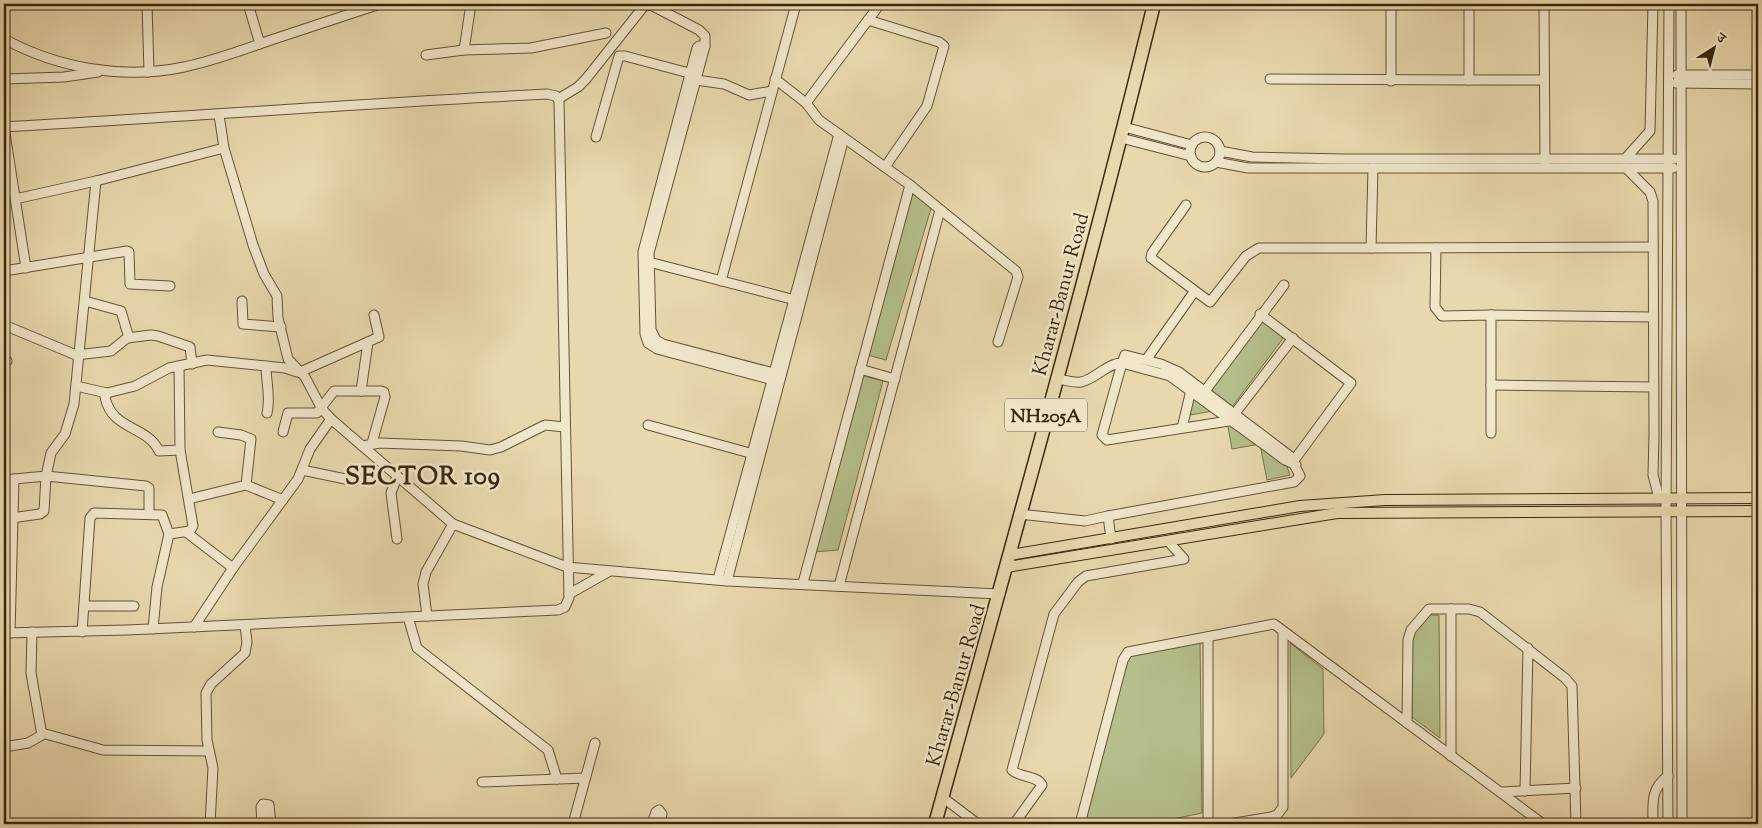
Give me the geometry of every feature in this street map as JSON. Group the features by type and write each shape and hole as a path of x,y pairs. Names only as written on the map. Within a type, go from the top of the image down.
{"highway":[{"name":"Kharar-Banur Road","path":"935,824 1009,561 1019,514 1123,133 1154,4"}],"main road":[{"path":"1009,561 1111,539 1300,506 1385,500 1758,498"},
{"path":"1009,561 1168,541 1337,514 1758,511"}],"street":[{"path":"148,4 149,72"},
{"path":"248,4 260,44"},
{"path":"4,39 50,59 108,71 149,72 202,63 380,4"},
{"path":"464,50 471,4"},
{"path":"721,281 796,4"},
{"path":"806,103 880,4"},
{"path":"1391,4 1391,81"},
{"path":"1469,4 1469,80"},
{"path":"1544,4 1545,163"},
{"path":"1625,159 1650,131 1652,4"},
{"path":"1663,498 1669,4"},
{"path":"1681,4 1680,511 1682,824"},
{"path":"558,98 578,87 586,79 641,8 647,5 702,33 706,39 705,46 693,77 645,261 645,334 648,343 657,349 777,378"},
{"path":"868,20 939,42 944,46 927,106 885,167"},
{"path":"426,55 464,50 531,48 606,33"},
{"path":"596,137 619,56 625,56 693,77 724,84 749,95 772,91"},
{"path":"4,79 64,78 108,71"},
{"path":"1669,79 1758,75"},
{"path":"775,78 806,103 819,120 910,185 1018,274 998,342"},
{"path":"1270,79 1391,81 1543,80"},
{"path":"1681,79 1758,84"},
{"path":"26,268 4,127 219,115 352,104 547,94 553,94 558,98"},
{"path":"14,479 9,519 7,633 82,632 558,610 567,604 569,594 558,98"},
{"path":"219,115 224,148 259,261 277,296 288,359 301,373 322,408 331,419 453,524 567,567 608,572 723,580 1000,594"},
{"path":"1123,133 1192,145"},
{"path":"1123,133 1191,156 1199,165 1204,167 1216,162 1248,168 1373,168 1625,159 1681,163"},
{"path":"723,580 842,136"},
{"path":"1191,156 1192,145 1197,139 1207,137 1215,140 1220,151 1216,162"},
{"path":"15,198 96,181 224,148"},
{"path":"1220,151 1240,156 1261,158 1545,163 1627,169 1668,163"},
{"path":"1371,248 1373,168"},
{"path":"1627,169 1652,195 1654,387 1652,466 1666,511 1668,824"},
{"path":"9,519 43,513 46,476 52,450 66,432 74,404 96,181"},
{"path":"803,583 910,185"},
{"path":"1186,205 1152,253 1151,258 1207,301 1212,301 1246,256 1259,248 1653,247"},
{"path":"838,586 940,210"},
{"path":"1436,248 1435,307 1438,314 1447,317 1491,314 1652,317"},
{"path":"4,271 129,251 130,284 170,286"},
{"path":"645,261 797,301"},
{"path":"1202,395 1260,314 1284,285"},
{"path":"1146,360 1194,292"},
{"path":"85,301 121,311 129,338"},
{"path":"242,301 243,324 281,327"},
{"path":"1260,314 1351,383 1294,463"},
{"path":"1491,314 1491,433"},
{"path":"76,386 107,394 134,386 165,369 207,360 285,368 301,373 377,338 380,335 374,315"},
{"path":"4,325 70,354 80,355 111,351 129,338 158,336 189,346 191,348 192,364"},
{"path":"1019,514 1084,521 1294,482 1300,476 1294,463 1233,417 1202,395 1174,369 1146,360 1125,355 1103,432 1104,438 1110,440 1233,417 1293,338"},
{"path":"361,391 368,342"},
{"path":"1056,378 1074,382 1086,380 1116,364 1122,363 1170,376 1190,390 1202,395"},
{"path":"169,534 186,532 192,527 180,450 179,366"},
{"path":"266,366 266,383 269,396 268,413"},
{"path":"860,370 895,378"},
{"path":"1491,384 1654,387"},
{"path":"1182,428 1190,390"},
{"path":"283,432 288,412 312,414 322,408 334,391 381,391 386,394 372,443"},
{"path":"107,394 105,397 107,406 114,417 154,442 160,451 180,450"},
{"path":"194,627 233,568 283,500 302,470 310,449 331,419"},
{"path":"362,446 372,443 461,446 490,450 501,447 545,425 565,426"},
{"path":"648,425 756,454"},
{"path":"218,432 238,434 252,439 246,485"},
{"path":"302,470 356,481"},
{"path":"4,480 46,476 146,486 149,488 149,513"},
{"path":"396,539 391,493 397,477"},
{"path":"188,499 246,485 283,500"},
{"path":"82,632 91,516 94,513 162,514 169,534 157,587 153,629"},
{"path":"1108,516 1111,539"},
{"path":"427,616 423,584 426,572 453,524"},
{"path":"186,532 233,568"},
{"path":"1014,824 1042,785 1040,781 1015,773 1012,767 1054,614 1078,582 1086,576 1184,559 1168,541"},
{"path":"569,594 608,572"},
{"path":"84,606 134,606"},
{"path":"1407,723 1408,635 1429,609 1469,609 1480,612 1528,648 1572,686 1576,824"},
{"path":"1451,609 1451,756"},
{"path":"408,617 417,648 548,750 557,779"},
{"path":"1080,824 1125,655 1132,650 1274,624 1543,824"},
{"path":"210,824 213,786 205,716 206,693 211,684 245,653 247,642 244,625"},
{"path":"4,747 35,740 41,737 42,733 31,667 32,632"},
{"path":"1229,824 1272,817 1277,815 1283,807 1283,632"},
{"path":"1208,637 1208,824"},
{"path":"1525,791 1528,648"},
{"path":"42,733 103,750 210,750"},
{"path":"573,824 595,743"},
{"path":"1652,824 1653,793 1660,782 1668,776"},
{"path":"482,782 585,778"},
{"path":"1501,792 1576,788"},
{"path":"942,797 978,824"},
{"path":"262,824 261,807 263,804 269,805 271,824"},
{"path":"652,824 656,812 659,810 662,814 660,824"}],"green space":[{"path":"913,189 932,205 886,360 864,354"},
{"path":"1262,320 1284,337 1232,407 1209,390"},
{"path":"860,375 883,381 838,550 813,552"},
{"path":"1192,395 1213,411 1190,415 1188,412"},
{"path":"1227,421 1260,444 1232,449"},
{"path":"1260,444 1286,464 1290,475 1267,480"},
{"path":"1421,615 1439,615 1440,738 1412,717 1411,632"},
{"path":"1200,640 1202,813 1149,824 1084,824 1084,814 1131,649"},
{"path":"1290,643 1323,669 1324,734 1291,778"}],"district":[{"name":"SECTOR 109","path":"423,475"}]}
